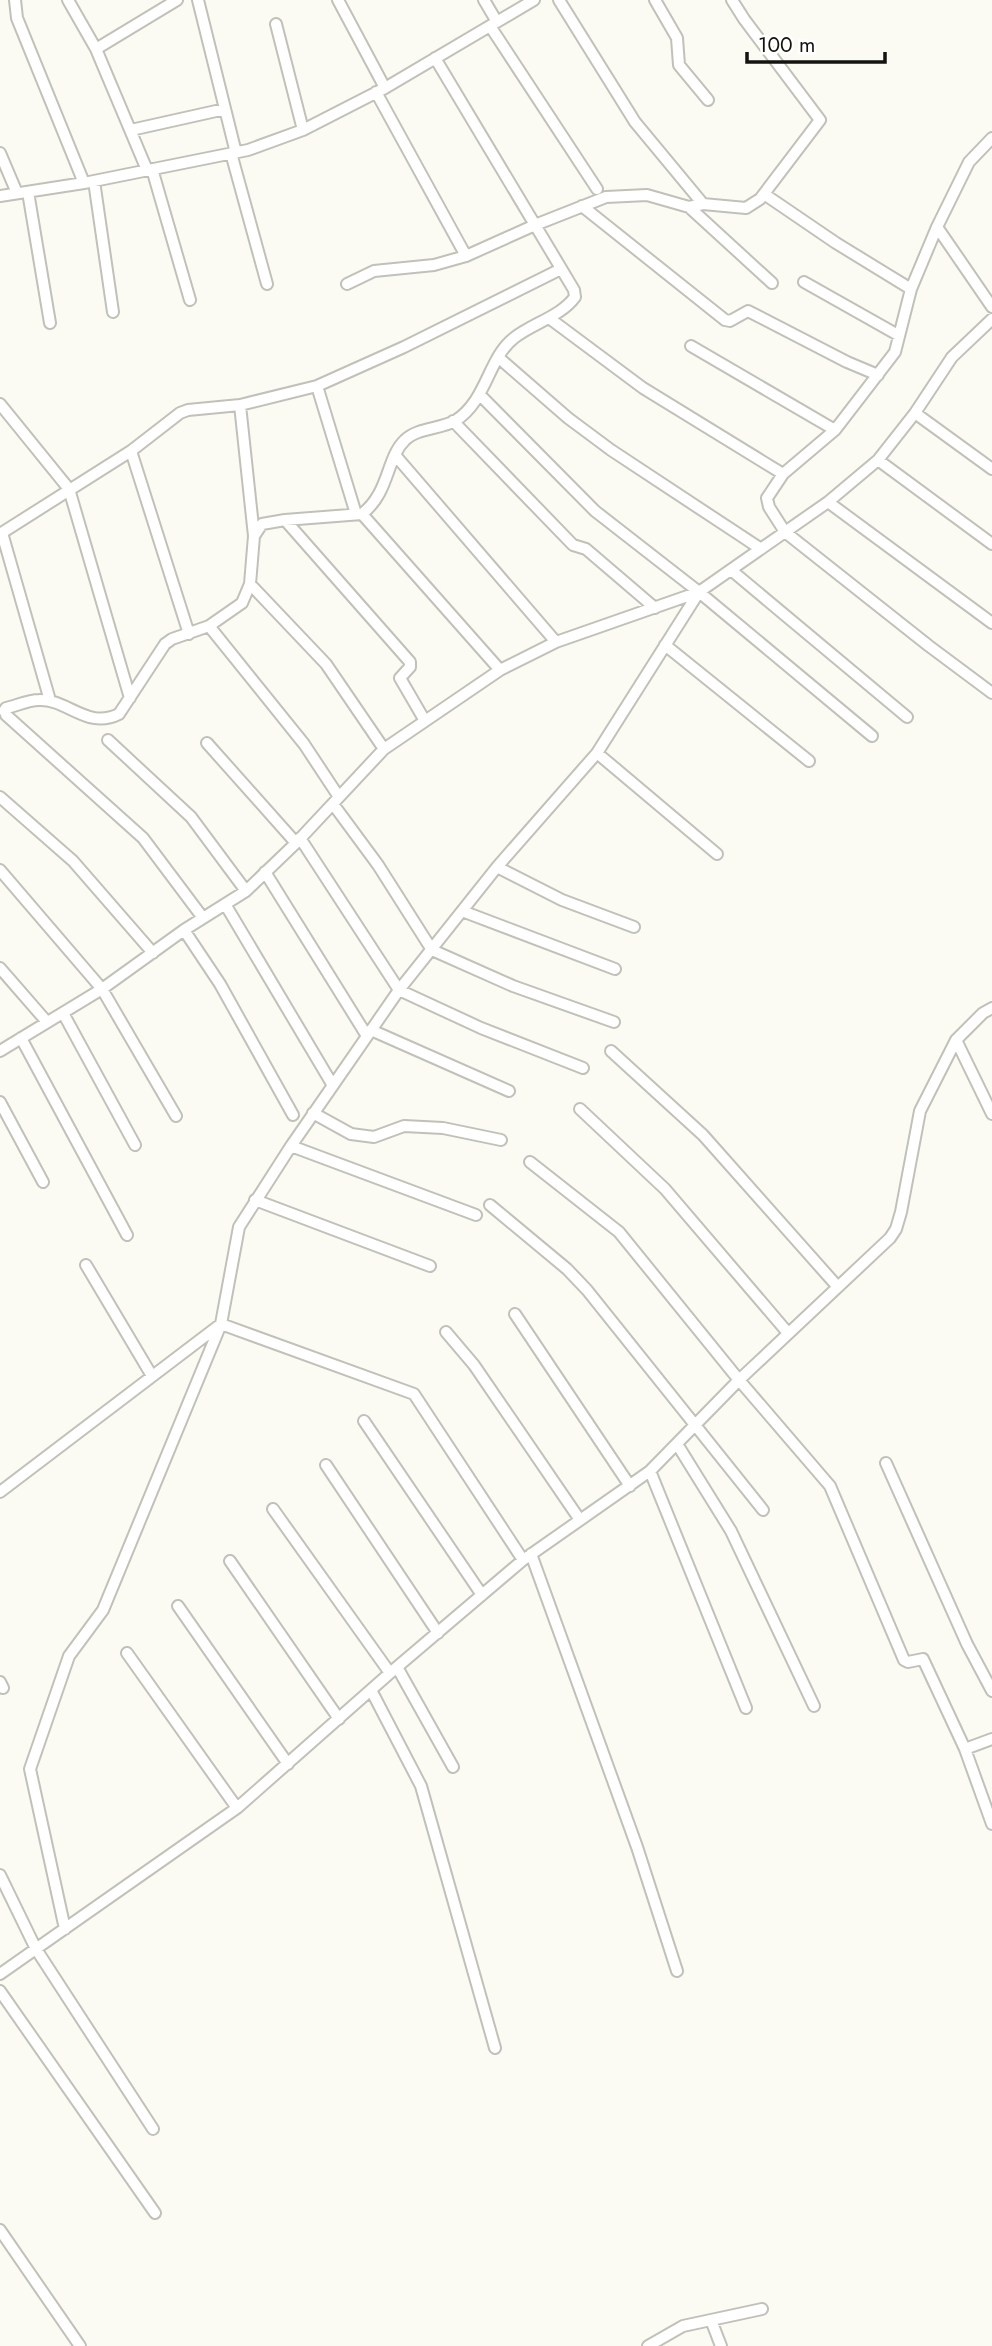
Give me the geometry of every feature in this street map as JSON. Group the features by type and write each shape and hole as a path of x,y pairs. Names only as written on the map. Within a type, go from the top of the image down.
{"street":[{"path":"15,0 17,18 89,182 113,312"},
{"path":"68,0 96,49 150,170 191,300"},
{"path":"96,49 177,0"},
{"path":"198,0 233,153 267,284"},
{"path":"338,0 466,257"},
{"path":"484,0 494,24 597,189"},
{"path":"0,196 89,182 233,153 303,130 381,90 534,0"},
{"path":"559,0 635,122 703,204"},
{"path":"655,0 677,38 679,65 708,100"},
{"path":"689,207 703,204 746,208 760,199 820,120 732,0"},
{"path":"276,24 303,130"},
{"path":"254,536 262,524 359,514 385,486 402,443 408,437 453,421 480,395 513,338 568,306 575,296 575,290 435,58"},
{"path":"131,130 225,109"},
{"path":"992,138 968,162 937,227 911,289 895,352 835,430 783,474 766,498 785,532 929,646 992,692"},
{"path":"0,153 23,192 50,323"},
{"path":"764,194 911,289"},
{"path":"347,284 374,271 434,265 466,257 535,225 606,197 647,195 689,207 772,283"},
{"path":"582,206 725,320 730,321 748,311 846,362 878,375"},
{"path":"937,227 992,307"},
{"path":"49,697 1,533 131,451 180,413 240,405 317,386 561,269"},
{"path":"804,282 898,335"},
{"path":"549,318 643,388 783,474"},
{"path":"0,1051 103,989 184,930 246,891 298,841 384,749 500,670 556,642 699,592 828,502 878,460 915,413 952,357 992,318"},
{"path":"691,346 835,430"},
{"path":"499,358 568,418 761,549"},
{"path":"317,386 359,514 500,670"},
{"path":"480,395 595,511 699,592 872,736"},
{"path":"0,404 69,489 130,698"},
{"path":"203,918 143,838 5,713 6,708 39,700 95,719 109,719 119,714 165,644 209,626 242,603 250,584 254,536 240,405"},
{"path":"915,413 992,469"},
{"path":"453,421 572,545 586,550 655,608"},
{"path":"131,451 189,634"},
{"path":"395,455 556,642"},
{"path":"878,460 992,544"},
{"path":"828,502 992,622"},
{"path":"285,520 410,662 410,667 400,678 425,721"},
{"path":"731,570 907,717"},
{"path":"250,584 326,664 384,749"},
{"path":"65,1929 30,1769 69,1656 103,1609 221,1324 239,1227 332,1084 399,990 497,867 597,753 699,592"},
{"path":"209,626 304,744 336,800 432,950 513,986 614,1021"},
{"path":"665,645 809,761"},
{"path":"108,740 191,817 246,891"},
{"path":"207,743 298,841 399,990 481,1028 583,1068"},
{"path":"597,753 717,854"},
{"path":"0,796 73,860 153,953"},
{"path":"497,867 562,901 634,927"},
{"path":"0,870 103,989 176,1116"},
{"path":"265,872 369,1033 509,1091"},
{"path":"225,904 332,1084"},
{"path":"462,911 615,969"},
{"path":"184,930 220,984 293,1115"},
{"path":"0,968 47,1022"},
{"path":"0,1974 237,1808 527,1557 650,1471 739,1380 891,1238 896,1229 920,1111 956,1040 983,1013 992,1008"},
{"path":"63,1013 135,1145"},
{"path":"21,1038 127,1235"},
{"path":"956,1040 992,1114"},
{"path":"611,1051 702,1135 837,1286"},
{"path":"0,1102 43,1182"},
{"path":"580,1109 665,1189 788,1333"},
{"path":"313,1113 351,1135 374,1137 404,1126 430,1127 501,1140"},
{"path":"291,1146 476,1215"},
{"path":"530,1162 620,1232 739,1380 830,1486 904,1660 908,1662 923,1659 965,1749 992,1824"},
{"path":"255,1200 430,1266"},
{"path":"490,1205 581,1283 763,1510"},
{"path":"86,1265 152,1376"},
{"path":"515,1314 629,1486"},
{"path":"0,1492 221,1324"},
{"path":"221,1324 414,1394 527,1557 637,1847 677,1971"},
{"path":"446,1332 474,1365 580,1520"},
{"path":"364,1420 482,1595"},
{"path":"677,1444 731,1531 814,1706"},
{"path":"886,1463 967,1644 992,1691"},
{"path":"326,1465 438,1633"},
{"path":"650,1471 746,1707"},
{"path":"273,1509 394,1670 453,1767"},
{"path":"230,1561 339,1719"},
{"path":"178,1606 288,1764"},
{"path":"127,1653 237,1808"},
{"path":"371,1690 421,1786 495,2048"},
{"path":"965,1749 992,1739"},
{"path":"0,1875 36,1950 153,2129"},
{"path":"0,1991 155,2213"},
{"path":"0,2230 80,2346"},
{"path":"648,2346 683,2326 762,2309"},
{"path":"711,2320 721,2346"}]}
